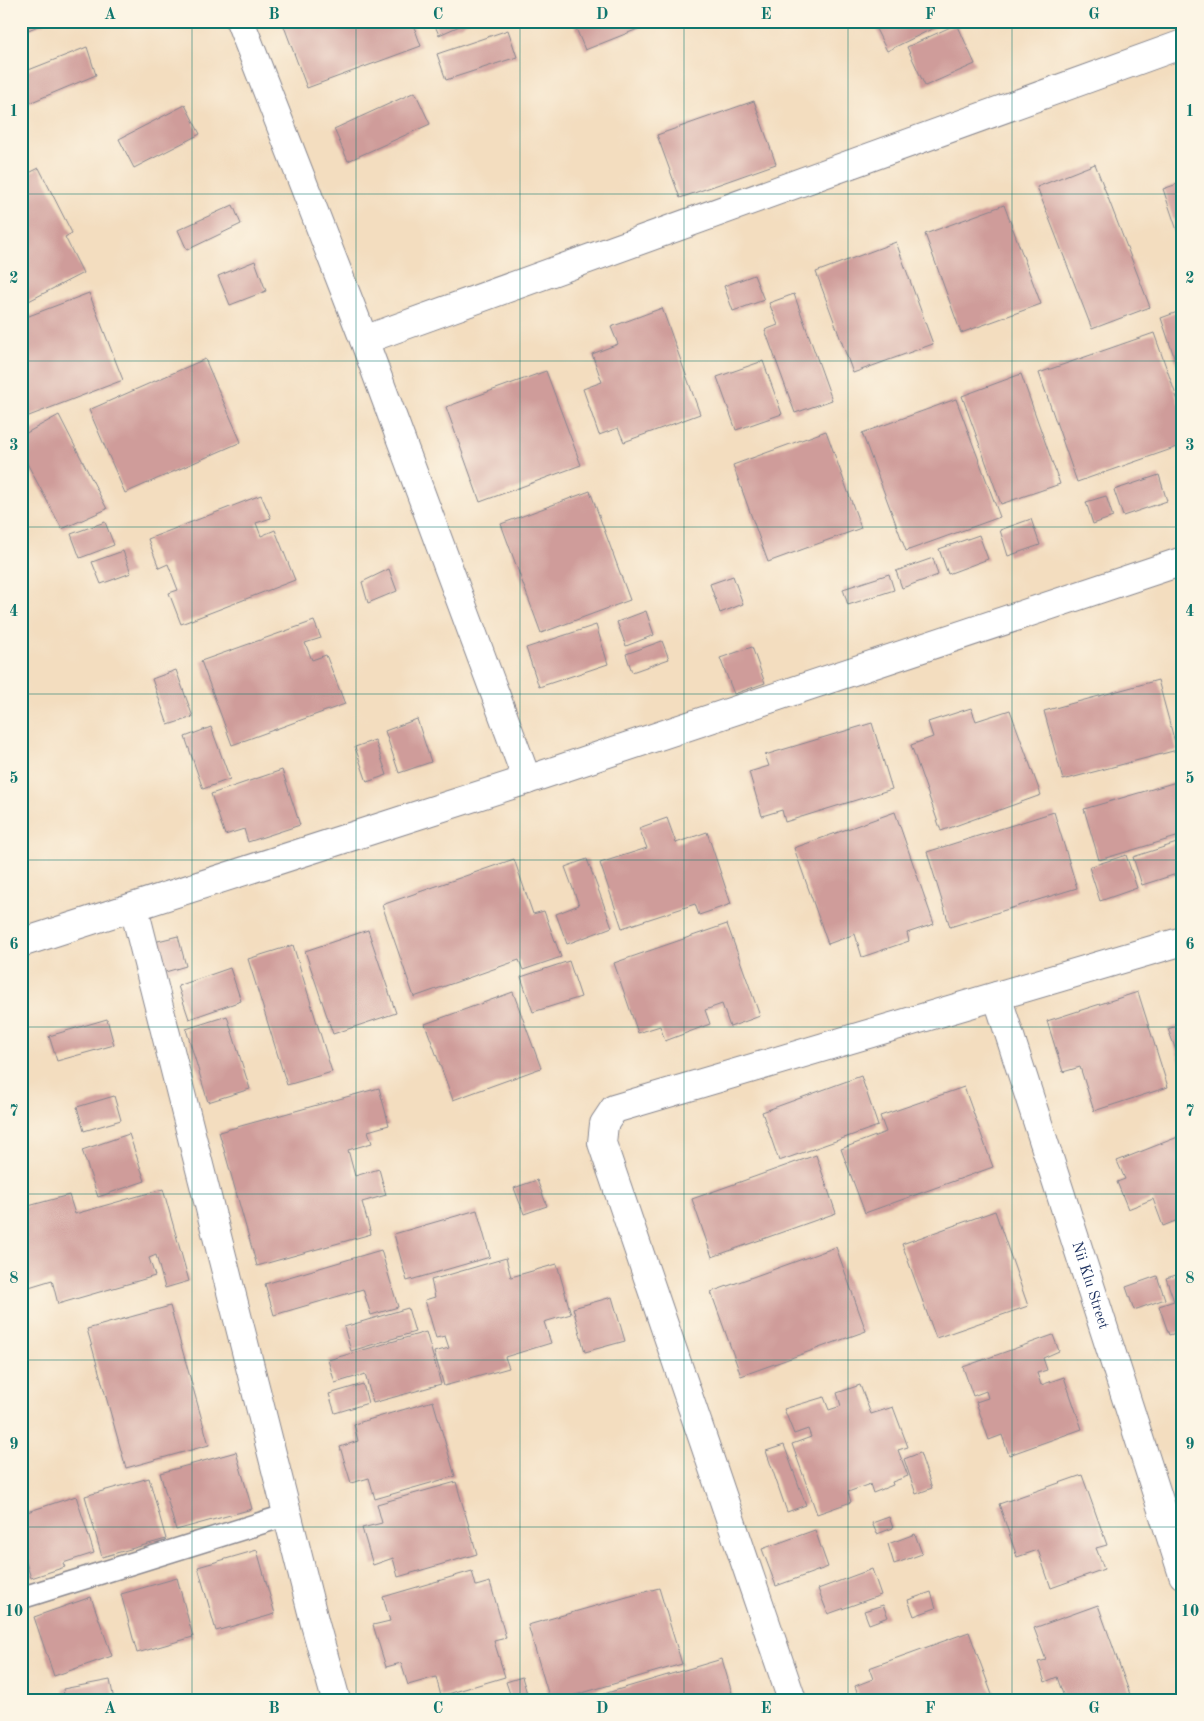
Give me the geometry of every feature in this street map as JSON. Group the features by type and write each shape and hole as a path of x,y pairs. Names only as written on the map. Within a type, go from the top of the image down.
{"street":[{"path":"240,21 364,340 527,780"},
{"path":"364,340 1183,44"},
{"path":"21,943 527,780 1183,561"},
{"path":"134,908 287,1515 336,1700"},
{"path":"792,1700 602,1143 604,1124 614,1109 1183,940"},
{"name":"Nii Klu Street","path":"997,996 1183,1575"}],"lane":[{"path":"21,1598 287,1515"}],"building":[{"path":"21,21 50,21 21,33"},
{"path":"282,21 412,21 421,46 307,88"},
{"path":"433,21 471,21 439,35"},
{"path":"573,21 658,21 585,50"},
{"path":"872,21 948,21 887,51"},
{"path":"957,24 975,64 925,86 907,47"},
{"path":"508,30 517,57 446,80 437,54"},
{"path":"87,47 96,75 27,104 21,87 21,73"},
{"path":"415,92 430,124 348,161 334,129"},
{"path":"754,101 776,164 680,198 657,135"},
{"path":"185,105 200,134 134,168 119,139"},
{"path":"1095,164 1150,307 1092,329 1037,187"},
{"path":"39,168 72,233 65,237 83,273 21,305 21,177"},
{"path":"1183,182 1183,245 1182,245 1163,189"},
{"path":"233,205 241,224 187,250 178,230"},
{"path":"1004,205 1041,304 961,333 925,234"},
{"path":"896,242 933,344 853,373 816,272"},
{"path":"255,261 266,291 230,305 218,276"},
{"path":"754,275 764,300 733,311 724,286"},
{"path":"89,293 123,380 21,419 21,319"},
{"path":"794,294 832,400 795,413 765,330 778,325 769,303"},
{"path":"662,308 700,414 624,442 618,428 599,435 583,389 602,382 592,354 618,344 611,327"},
{"path":"1183,310 1183,380 1182,380 1161,318"},
{"path":"1154,333 1183,415 1183,445 1077,482 1039,373"},
{"path":"205,359 241,442 125,493 89,410"},
{"path":"763,361 782,414 736,430 717,377"},
{"path":"546,371 581,465 480,502 446,407"},
{"path":"1021,374 1060,484 1001,504 962,396"},
{"path":"956,399 1000,517 906,551 862,433"},
{"path":"59,415 107,509 62,529 21,452 21,436"},
{"path":"826,431 861,528 768,562 733,465"},
{"path":"1159,475 1167,501 1123,516 1114,490"},
{"path":"590,491 630,600 541,633 501,524"},
{"path":"261,495 271,518 256,523 261,536 275,530 295,580 181,624 169,593 178,590 168,564 159,568 148,539"},
{"path":"1106,496 1113,517 1093,524 1086,502"},
{"path":"1031,519 1040,545 1008,556 1000,530"},
{"path":"105,522 114,545 80,558 71,534"},
{"path":"979,535 988,559 948,574 939,549"},
{"path":"123,551 131,573 101,584 92,562"},
{"path":"933,558 938,575 902,588 896,571"},
{"path":"389,569 397,591 368,603 362,582"},
{"path":"889,574 894,590 848,605 843,589"},
{"path":"733,576 743,604 720,613 710,584"},
{"path":"646,611 654,635 626,646 617,622"},
{"path":"314,621 321,638 305,643 312,660 326,655 345,704 232,745 201,661"},
{"path":"596,625 608,664 539,687 526,648"},
{"path":"662,641 669,659 632,672 626,654"},
{"path":"752,647 765,683 734,694 720,658"},
{"path":"176,670 193,717 168,725 152,679"},
{"path":"1158,680 1177,750 1063,780 1044,711"},
{"path":"971,708 976,721 1010,710 1041,795 941,831 911,745 933,737 928,722"},
{"path":"417,719 431,762 399,773 385,731"},
{"path":"872,723 892,789 785,822 782,810 762,816 749,772 769,766 765,755"},
{"path":"211,727 230,779 203,789 185,737"},
{"path":"375,740 387,775 367,782 355,747"},
{"path":"282,770 300,825 248,842 244,829 225,835 211,794"},
{"path":"1183,780 1183,835 1099,860 1084,809"},
{"path":"895,812 934,924 907,933 909,941 862,957 855,934 828,944 794,848"},
{"path":"1054,812 1077,888 950,927 927,852"},
{"path":"667,818 676,843 707,832 731,904 699,915 695,904 622,928 600,863 647,848 639,828"},
{"path":"1183,841 1183,872 1142,885 1133,857"},
{"path":"1126,855 1137,888 1100,901 1089,867"},
{"path":"514,859 533,914 544,911 561,957 523,970 519,960 414,997 382,905"},
{"path":"587,859 612,927 567,944 556,914 579,905 565,867"},
{"path":"1183,878 1183,893 1181,893 1176,881"},
{"path":"727,924 760,1016 730,1027 722,1004 705,1010 710,1024 665,1041 660,1026 638,1033 614,963"},
{"path":"368,930 396,1013 333,1034 305,951"},
{"path":"178,936 186,966 162,973 154,942"},
{"path":"293,945 332,1072 287,1085 248,959"},
{"path":"569,961 581,997 533,1012 521,977"},
{"path":"230,968 241,1001 189,1019 178,986"},
{"path":"513,992 541,1068 453,1100 425,1024"},
{"path":"1138,992 1168,1087 1094,1111 1080,1067 1063,1072 1047,1021"},
{"path":"227,1016 250,1089 208,1102 186,1029"},
{"path":"107,1019 114,1045 57,1061 49,1036"},
{"path":"1183,1024 1183,1069 1168,1029"},
{"path":"861,1076 878,1126 779,1161 762,1112"},
{"path":"964,1087 993,1167 865,1213 841,1149 886,1132 880,1116"},
{"path":"379,1088 389,1125 368,1131 372,1143 348,1150 355,1176 379,1169 386,1195 362,1202 371,1234 257,1266 219,1132"},
{"path":"114,1096 121,1120 84,1131 77,1107"},
{"path":"129,1134 145,1181 98,1197 82,1150"},
{"path":"1183,1135 1183,1218 1163,1226 1153,1199 1128,1209 1117,1182 1125,1179 1117,1161"},
{"path":"816,1155 836,1213 712,1257 692,1199"},
{"path":"537,1180 547,1206 524,1214 514,1188"},
{"path":"163,1189 189,1281 165,1288 156,1255 149,1258 155,1276 58,1304 52,1280 29,1287 21,1260 21,1208 69,1195 75,1214"},
{"path":"477,1210 490,1257 407,1281 394,1234"},
{"path":"995,1211 1028,1306 936,1338 902,1244"},
{"path":"836,1247 866,1331 741,1376 711,1292"},
{"path":"381,1250 398,1307 371,1315 363,1289 274,1315 265,1284"},
{"path":"506,1258 511,1277 557,1264 571,1314 544,1322 551,1343 505,1357 509,1368 444,1386 434,1352 449,1348 445,1336 436,1338 425,1300 435,1297 431,1280"},
{"path":"1183,1273 1183,1331 1169,1335 1159,1306 1174,1301 1166,1278"},
{"path":"1157,1276 1165,1299 1134,1310 1126,1287"},
{"path":"612,1297 625,1341 585,1352 573,1308"},
{"path":"170,1306 209,1445 126,1468 87,1329"},
{"path":"408,1308 415,1332 351,1351 344,1327"},
{"path":"426,1332 441,1384 373,1403 365,1374 335,1383 328,1360"},
{"path":"1053,1335 1059,1351 1043,1358 1047,1370 1037,1373 1041,1385 1064,1377 1082,1429 1009,1455 1002,1435 989,1440 976,1402 988,1398 986,1391 973,1396 963,1367"},
{"path":"363,1384 368,1403 335,1413 329,1394"},
{"path":"860,1385 871,1414 893,1407 908,1447 898,1450 908,1476 892,1482 893,1485 873,1493 870,1484 848,1492 851,1502 817,1514 792,1444 811,1437 808,1429 794,1434 784,1409 824,1397 829,1410 841,1406 837,1393"},
{"path":"433,1401 455,1476 375,1499 369,1478 351,1483 340,1447 358,1441 354,1424"},
{"path":"784,1445 806,1505 787,1512 766,1451"},
{"path":"236,1452 252,1509 176,1530 160,1473"},
{"path":"920,1453 932,1488 916,1494 904,1459"},
{"path":"1082,1475 1107,1545 1096,1548 1104,1569 1051,1588 1038,1550 1017,1557 999,1504"},
{"path":"149,1478 166,1539 102,1557 85,1496"},
{"path":"456,1482 477,1554 398,1577 393,1558 373,1565 362,1528 382,1523 377,1504"},
{"path":"76,1496 94,1553 63,1563 65,1567 31,1578 21,1547 21,1514"},
{"path":"889,1517 893,1528 877,1534 872,1523"},
{"path":"815,1530 828,1567 776,1586 762,1549"},
{"path":"915,1534 922,1554 894,1564 888,1544"},
{"path":"257,1550 275,1614 216,1631 198,1567"},
{"path":"872,1569 881,1595 828,1614 818,1589"},
{"path":"472,1571 476,1586 490,1582 506,1638 494,1641 505,1677 441,1696 436,1677 408,1685 401,1663 386,1667 373,1625 390,1621 383,1597"},
{"path":"177,1578 193,1637 137,1653 121,1594"},
{"path":"659,1588 682,1664 558,1700 550,1700 528,1625"},
{"path":"931,1592 936,1608 914,1616 908,1600"},
{"path":"91,1597 112,1656 54,1676 34,1617"},
{"path":"883,1605 888,1617 869,1624 864,1611"},
{"path":"1098,1605 1132,1700 1065,1700 1057,1677 1045,1682 1038,1662 1046,1660 1034,1628"},
{"path":"969,1632 994,1700 860,1700 855,1686 873,1679 869,1668"},
{"path":"722,1659 734,1700 590,1700 590,1698"},
{"path":"522,1677 529,1700 512,1700 506,1682"},
{"path":"110,1680 114,1700 65,1700 63,1689"}]}
